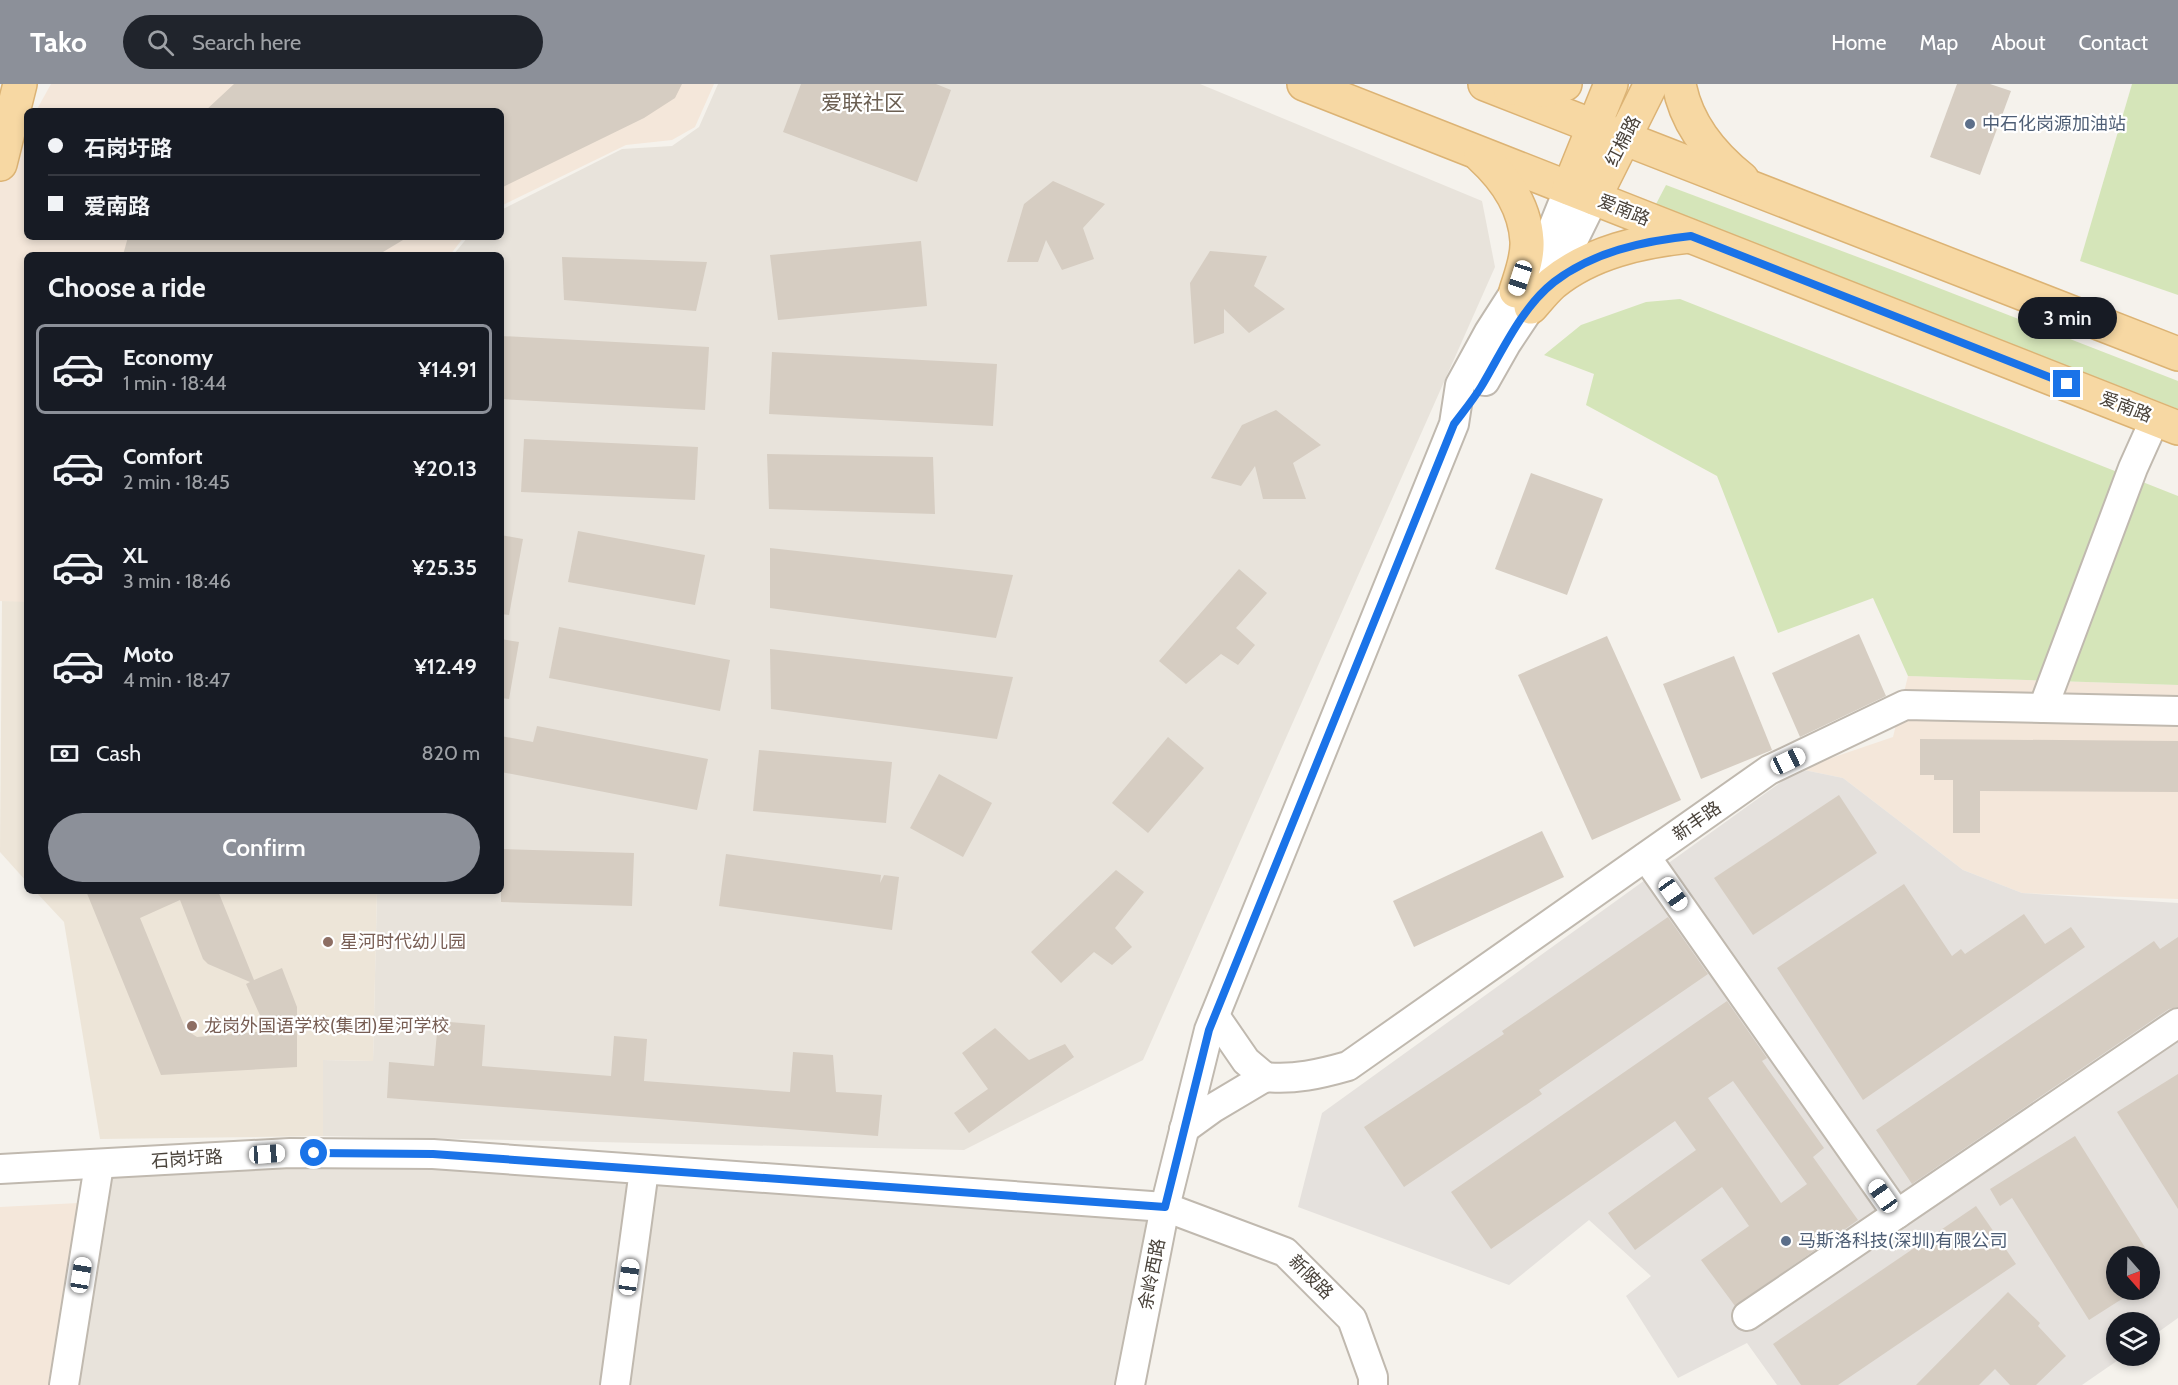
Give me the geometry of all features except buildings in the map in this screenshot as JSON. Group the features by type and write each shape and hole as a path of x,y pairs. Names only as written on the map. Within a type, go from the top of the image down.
{"main road":[{"path":"0,164 20,84"},
{"name":"爱南路","path":"1304,84 2167,423"},
{"path":"1485,84 2178,354"},
{"path":"1490,84 1516,89 1543,90 1565,84"},
{"name":"红棉路","path":"1582,193 1594,126 1611,84"},
{"name":"红棉路","path":"1582,193 1624,138 1652,84"},
{"path":"1678,84 1690,117 1704,140 1724,164 1755,189"},
{"path":"1475,151 1498,172 1512,193 1522,216 1527,241 1523,299 1579,266 1604,255 1657,240 1691,236"}],"street":[{"name":"余岭西路","path":"1130,1385 1165,1207 1209,1030 1454,424 1480,389 1523,299 1568,251 1582,193"},
{"path":"2043,708 2133,468 2167,423"},
{"name":"新丰路","path":"1264,1077 1286,1079 1313,1076 1348,1066 1769,770 1905,705 2178,711"},
{"path":"1646,857 1897,1214"},
{"path":"1184,1129 1212,1108 1264,1077 1246,1061 1215,1016"},
{"path":"1747,1316 2178,1023"},
{"name":"石岗圩路","path":"0,1169 290,1153 421,1154 1165,1207"},
{"path":"64,1385 99,1165"},
{"path":"615,1385 644,1170"},
{"name":"新陂路","path":"1165,1207 1285,1252 1352,1319 1373,1377 1373,1385"}],"shaded area":[{"path":"51,84 714,84 695,127 672,140 626,145 504,205 504,108 38,108"},
{"path":"718,84 1200,84 1482,201 1495,267 1143,1060 964,1150 323,1136 323,1060 373,1061 377,894 504,894 504,252 456,252 466,240 504,240 504,208 622,149 672,146 699,127"},
{"path":"24,133 24,240 462,240 452,252 24,252 24,603 0,601 0,176"},
{"path":"2,601 24,602 24,879 0,852"},
{"path":"1908,676 2178,685 2178,899 2022,893 1963,870 1843,778 1799,769 1893,737"},
{"path":"1799,769 1843,778 1963,870 2022,893 2178,903 2178,1318 2160,1331 2160,1312 2106,1312 2106,1366 2110,1366 2082,1385 1777,1385 1747,1343 1678,1378 1626,1296 1651,1276 1589,1220 1509,1285 1298,1207 1322,1113"},
{"name":"龙岗外国语学校(集团)星河学校","path":"38,894 377,894 373,1061 323,1060 323,1136 100,1139 64,922"},
{"path":"381,1162 1165,1207 1130,1385 68,1385 109,1174"},
{"path":"78,1203 48,1385 0,1385 0,1207"}],"green space":[{"path":"2132,84 2178,84 2178,295 2080,261"},
{"path":"1666,185 2178,381 2178,409 1655,206"},
{"path":"1680,299 2178,496 2178,685 1908,676 1873,598 1778,633 1717,476 1586,405 1594,374 1544,355 1581,325 1646,302"}],"place":[{"name":"中石化岗源加油站","path":"1970,124"},
{"name":"星河时代幼儿园","path":"328,942"},
{"name":"龙岗外国语学校(集团)星河学校","path":"192,1026"},
{"name":"马斯洛科技(深圳)有限公司","path":"1786,1241"}],"district":[{"name":"爱联社区","path":"863,103"}],"route":[{"path":"314,1153 433,1154 1165,1207 1209,1030 1454,424 1480,389 1531,307 1553,283 1579,266 1604,255 1657,240 1691,236 2067,384"}]}
